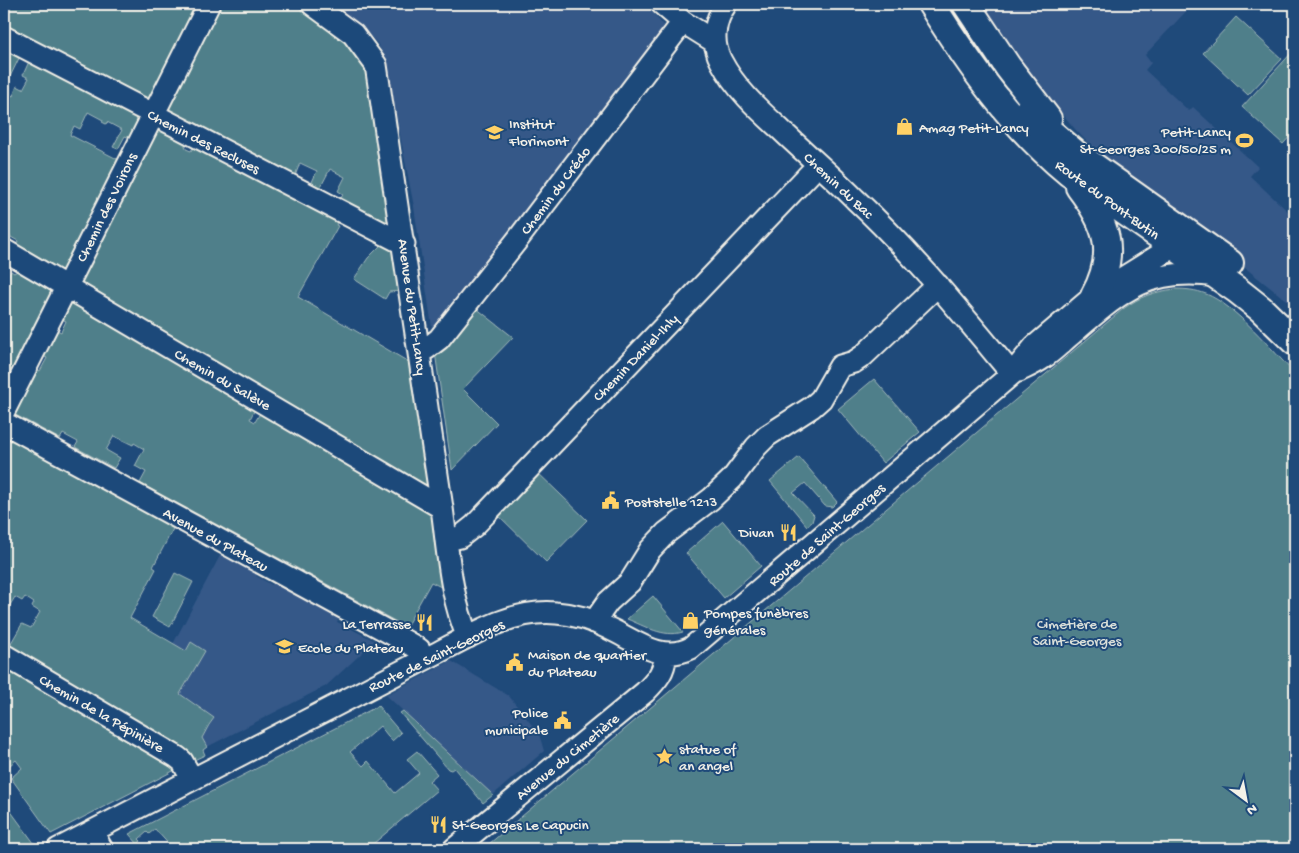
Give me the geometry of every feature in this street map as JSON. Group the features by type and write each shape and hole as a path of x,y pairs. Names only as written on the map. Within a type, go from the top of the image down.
{"main road":[{"name":"Route du Pont-Butin","path":"931,4 965,56 1002,104 1038,144 1072,163 1186,243 1263,288 1295,318"},
{"name":"Route du Pont-Butin","path":"952,4 982,51 1047,129 1072,163"},
{"path":"966,4 1072,163 1098,214 1107,239 1107,264 1103,279 1094,296"},
{"name":"Route du Pont-Butin","path":"1186,243 1217,276 1261,310 1295,342"}],"street":[{"name":"Chemin des Voirons","path":"4,411 67,288 152,114 210,4"},
{"name":"Avenue du Petit-Lancy","path":"312,4 354,34 376,65 404,244 447,540 450,574 463,626 468,637"},
{"path":"662,4 684,22 715,42"},
{"path":"715,42 717,22 726,4"},
{"name":"Chemin du Crédo","path":"419,350 426,349 439,339 684,22"},
{"name":"Chemin des Recluses","path":"4,36 404,244"},
{"name":"Chemin du Bac","path":"715,42 722,62 744,94 890,233 938,285 1012,374"},
{"name":"Chemin Daniel-Ihly","path":"447,540 460,537 474,526 818,165"},
{"name":"Route de Saint-Georges","path":"58,849 97,840 192,779 499,622 528,614 555,613 594,622 666,654 682,652 698,643 1012,374 1035,346 1094,296 1186,243"},
{"name":"Chemin du Salève","path":"4,250 442,508"},
{"name":"Route de Saint-Georges","path":"1012,374 1044,358 1112,300 1133,286 1157,277 1173,274 1199,273 1217,276"},
{"path":"594,622 608,602 630,582 650,550 666,533 712,499 732,479 756,447 767,436 812,407 821,398 840,366 854,362 863,356 938,285"},
{"name":"Avenue du Plateau","path":"4,423 405,641 419,649 424,659"},
{"name":"Avenue du Cimetière","path":"454,849 645,692 660,675 665,666 666,654"},
{"name":"Chemin de la Pépinière","path":"4,655 177,757 192,779"}],"shaded area":[{"name":"Institut Florimont","path":"330,4 645,4 669,32 433,334 414,207 385,57 377,43 359,24"},
{"path":"978,4 1193,4 1145,55 1151,63 1145,70 1189,111 1193,107 1258,167 1250,176 1295,218 1295,307 1101,157 1024,68"},
{"name":"Ecole du Plateau","path":"222,552 258,572 256,576 272,585 275,580 340,615 337,622 375,641 326,686 207,747 202,738 214,718 180,694 191,643 186,652 173,644"},
{"path":"451,661 509,696 539,734 544,751 493,795 386,695"}],"green space":[{"path":"4,4 203,4 152,105 4,31"},
{"path":"215,4 297,4 344,39 361,56 370,79 393,228 338,205 343,194 338,191 345,177 330,169 317,194 310,191 317,171 300,163 293,181 163,114"},
{"path":"1236,17 1282,59 1248,95 1203,53"},
{"path":"4,41 22,52 4,89"},
{"path":"1295,49 1295,131 1283,144 1242,107"},
{"path":"31,57 144,114 135,140 125,136 118,149 113,147 122,130 107,122 106,124 102,122 103,120 88,112 80,129 74,126 70,135 121,161 65,277 14,250 18,241 9,236 4,244 4,91 13,96 17,86 23,89 29,78 23,75"},
{"path":"155,123 189,137 185,145 186,149 191,151 197,141 338,221 336,225 338,226 298,297 412,364 431,496 75,287 92,248 97,251 100,245 95,242"},
{"path":"385,241 396,248 401,291 389,292 385,299 354,279 368,258"},
{"path":"23,267 57,286 4,400 4,280 6,280 11,271 14,273"},
{"name":"Cimetière de Saint-Georges","path":"1175,289 1202,293 1229,308 1295,374 1295,849 483,849 1123,309 1148,295"},
{"path":"68,298 256,407 250,419 255,422 263,408 433,508 445,589 431,582 406,627 140,483 146,472 135,466 144,449 134,443 133,445 114,436 106,450 120,458 114,468 75,447 78,442 63,434 60,439 12,413 32,367 40,371 47,358 39,354 53,328 61,332 66,321 58,317"},
{"path":"471,304 513,337 463,389 497,423 452,470 435,352"},
{"path":"874,379 920,432 883,463 838,409"},
{"path":"4,433 175,525 153,567 156,569 130,618 186,651 191,642 205,651 180,694 214,718 202,738 207,747 203,750 205,755 194,760 4,647 4,644 11,643 22,624 31,628 40,612 32,607 34,603 25,597 22,601 15,597 4,613"},
{"path":"799,457 837,502 832,507 825,506 805,483 793,493 814,515 812,522 807,526 770,481"},
{"path":"534,469 587,520 546,562 494,511"},
{"path":"723,521 761,566 724,598 686,553"},
{"path":"175,573 193,582 170,627 152,617"},
{"path":"653,596 683,632 661,632 627,619"},
{"path":"4,660 168,757 175,770 51,834 11,778 22,768 16,760 4,770"},
{"path":"378,706 401,733 392,741 380,726 350,752 363,766 368,761 395,793 419,773 407,759 417,751 437,774 429,781 437,790 367,849 173,849 155,829 149,834 147,832 139,839 141,841 138,844 129,834"},
{"path":"403,711 493,795 483,803 454,768 448,769 400,713"},
{"path":"4,802 34,843 21,849 4,849"}],"place":[{"name":"Amag Petit-Lancy","path":"905,127"},
{"name":"Institut Florimont","path":"495,132"},
{"name":"Petit-Lancy St-Georges 300/50/25 m","path":"1245,140"},
{"name":"Poststelle 1213","path":"611,501"},
{"name":"Divan","path":"788,532"},
{"name":"Pompes funèbres générales","path":"690,621"},
{"name":"La Terrasse","path":"425,623"},
{"name":"Ecole du Plateau","path":"284,647"},
{"name":"Maison de quartier du Plateau","path":"514,663"},
{"name":"Police municipale","path":"562,721"},
{"name":"statue of an angel","path":"665,757"},
{"name":"St-Georges Le Capucin","path":"438,824"}]}
